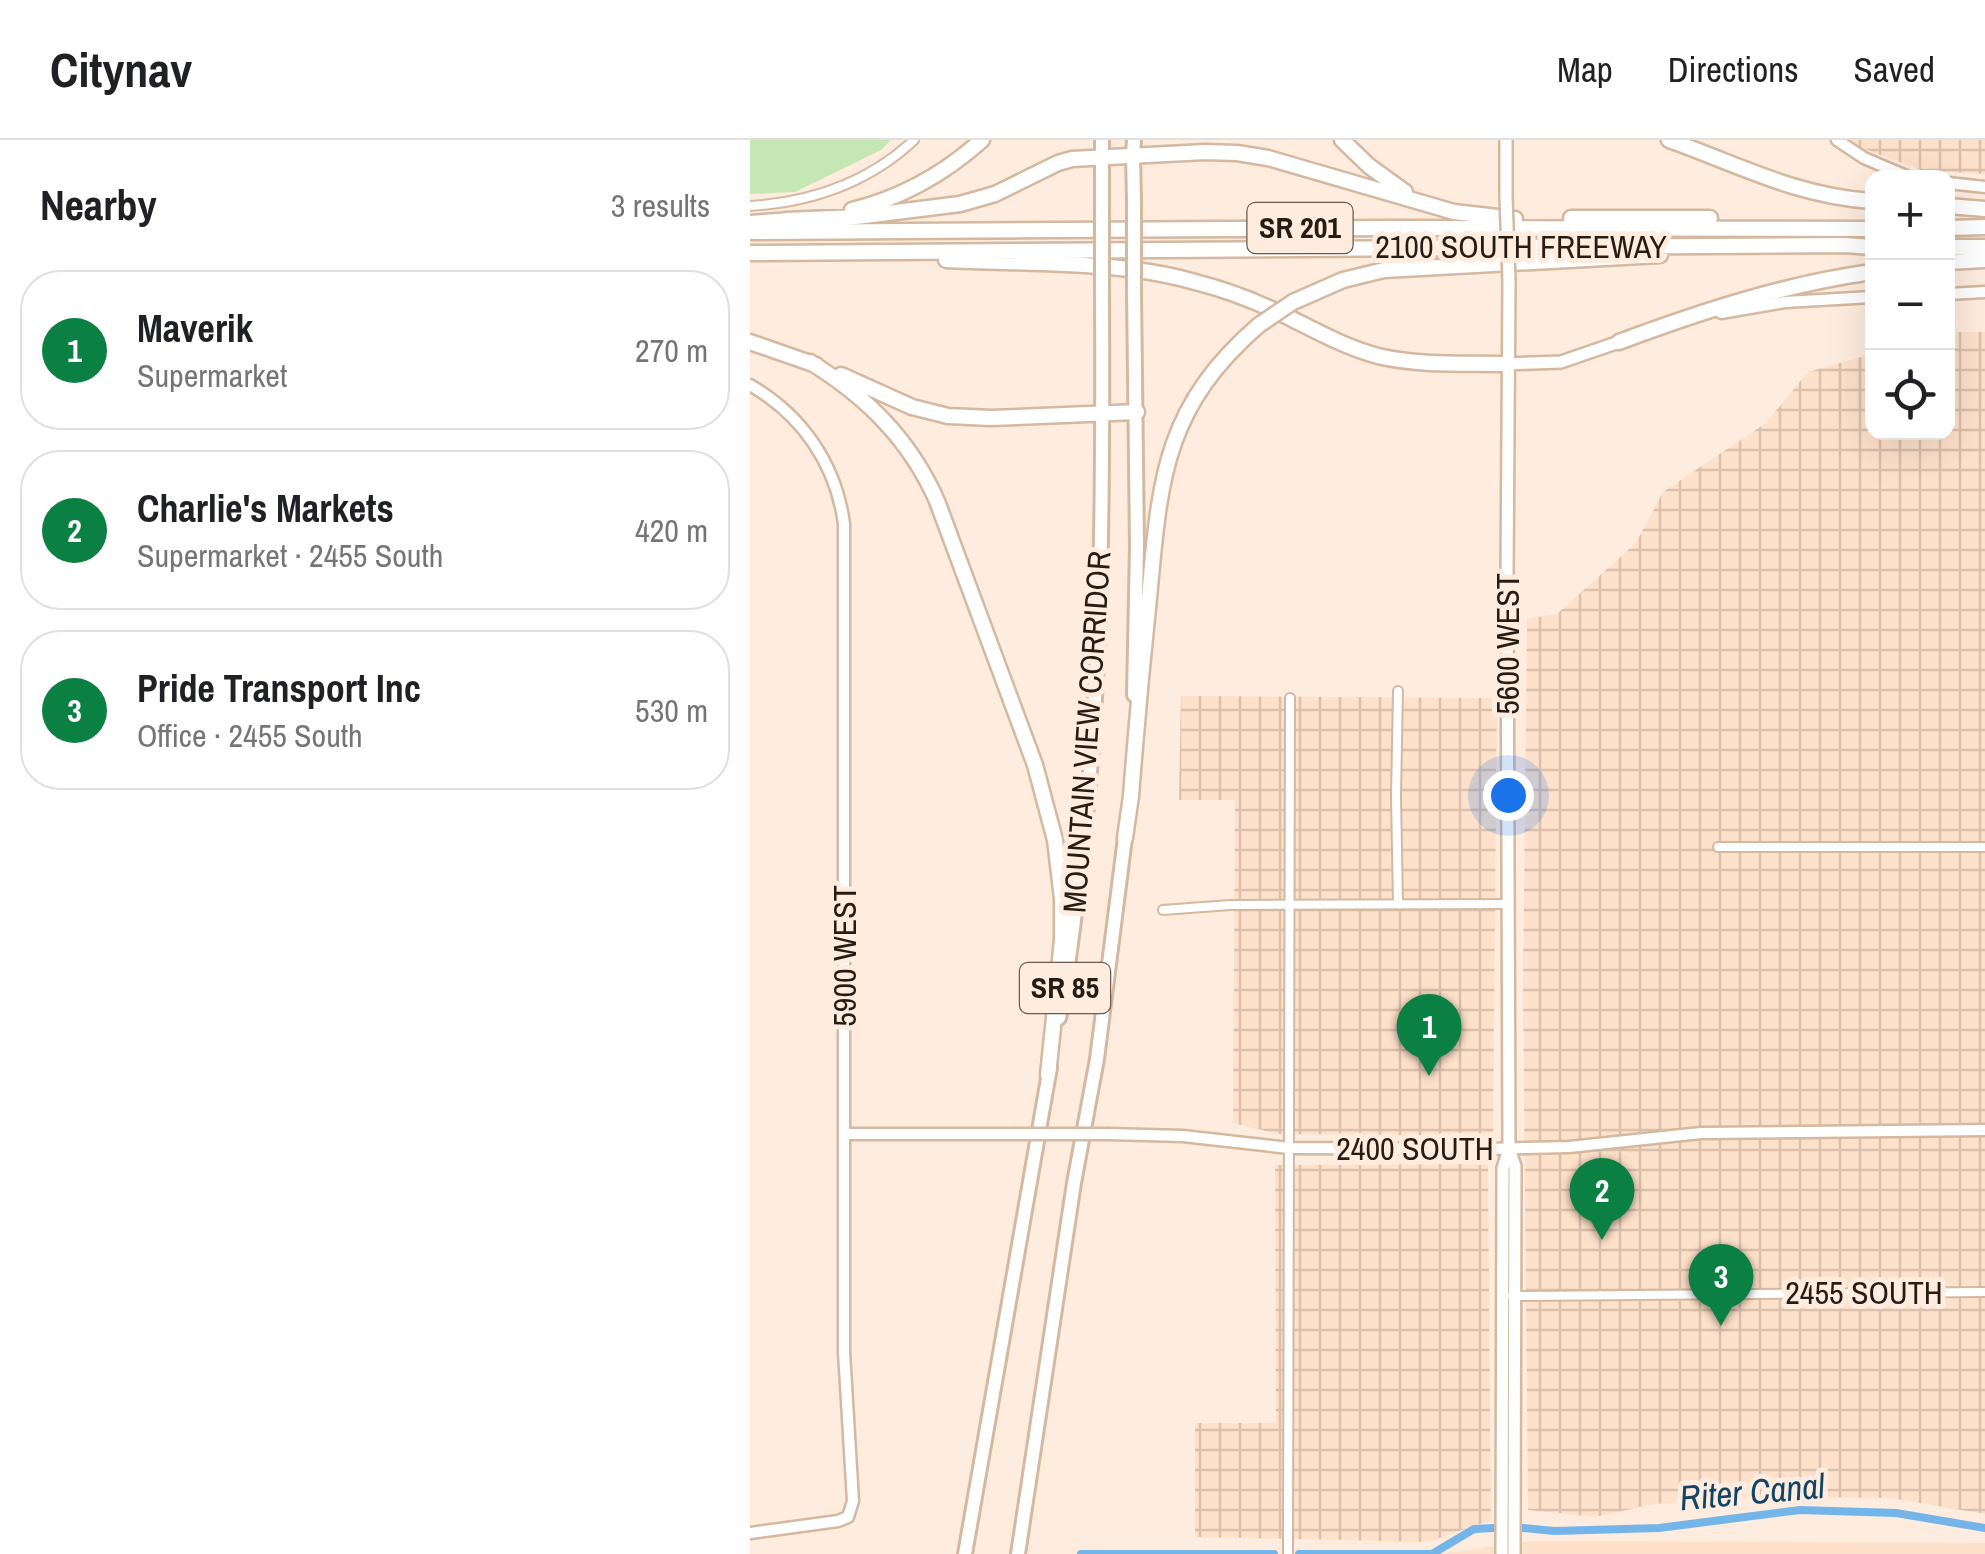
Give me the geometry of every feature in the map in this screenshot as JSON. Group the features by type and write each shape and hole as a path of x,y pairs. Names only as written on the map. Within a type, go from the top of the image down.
{"highway":[{"path":"786,220 839,213 896,196 935,176 982,140"},
{"path":"1342,140 1382,176 1428,204"},
{"path":"1668,140 1788,186 1865,200"},
{"path":"750,222 856,216 960,204 995,194 1064,160 1134,148 1252,155 1454,212 1499,218 1820,221 1849,229"},
{"path":"1955,207 1985,209"},
{"path":"1955,228 1985,227"},
{"name":"2100 SOUTH FREEWAY","path":"750,232 1865,229"},
{"path":"1955,247 1985,246"},
{"path":"1125,838 1156,510 1166,463 1184,418 1206,380 1259,325 1293,302 1343,280 1398,268 1855,247"},
{"name":"2100 SOUTH FREEWAY","path":"750,252 1865,247"},
{"path":"830,252 1164,274 1248,299 1380,356 1411,361 1507,364"},
{"path":"1955,262 1985,260"},
{"path":"1620,342 1723,304 1865,273"},
{"path":"750,342 937,414 971,418 1136,412"},
{"path":"810,362 879,414 924,474 938,502 1035,765 1055,840 1062,899 1048,1074"}],"main road":[{"name":"MOUNTAIN VIEW CORRIDOR","path":"965,1554 1065,989 1090,790 1099,612 1102,140"},
{"name":"5600 WEST","path":"1506,140 1509,1149 1502,1168 1509,1296 1514,1554"},
{"name":"MOUNTAIN VIEW CORRIDOR","path":"1019,1551 1074,1183 1097,1058 1125,838 1136,626 1134,148"},
{"path":"1507,364 1560,362 1620,342"},
{"name":"5600 WEST","path":"1502,1554 1509,1296"}],"street":[{"path":"750,206 788,203 833,192 881,167 914,140"},
{"path":"1837,140 1889,170"},
{"path":"1955,184 1985,186"},
{"path":"1955,294 1985,292"},
{"path":"1620,342 1736,310 1865,296"},
{"name":"5900 WEST","path":"750,385 787,411 814,442 837,492 844,524 844,1352 853,1501 848,1516 833,1522 750,1533"},
{"path":"1398,692 1398,904"},
{"path":"1288,1554 1290,698"},
{"path":"1718,847 1985,847"},
{"path":"1162,910 1289,904 1508,904"},
{"name":"2400 SOUTH","path":"844,1134 1108,1134 1183,1136 1288,1148 1509,1149 1700,1134 1985,1130"},
{"name":"2455 SOUTH","path":"1509,1296 1985,1292"}],"shaded area":[{"path":"1851,140 1985,140 1985,174 1921,170 1859,147"},
{"path":"1955,332 1985,332 1985,1514 1890,1498 1797,1497 1654,1504 1595,1517 1528,1510 1523,991 1527,619 1557,614 1636,543 1663,492 1766,423 1808,372 1865,356 1865,440 1955,440"},
{"path":"1181,696 1497,698 1493,1136 1278,1134 1233,1123 1235,800 1179,800"},
{"path":"1488,1164 1491,1520 1428,1542 1195,1537 1195,1423 1276,1423 1275,1165"},
{"path":"1531,1541 1985,1543 1985,1554 1439,1554"}],"green space":[{"path":"750,140 891,140 881,150 795,192 750,194"}],"waterway":[{"name":"Riter Canal","path":"1523,1528 1659,1528 1800,1510 1896,1513 1985,1528"},
{"name":"Riter Canal","path":"1299,1554 1432,1554 1474,1529 1493,1528"},
{"name":"Riter Canal","path":"1081,1554 1274,1554"}],"place":[{"name":"Maverik","path":"1429,1076"},
{"name":"Charlie's Markets","path":"1602,1240"},
{"name":"Pride Transport Inc","path":"1721,1326"}]}
